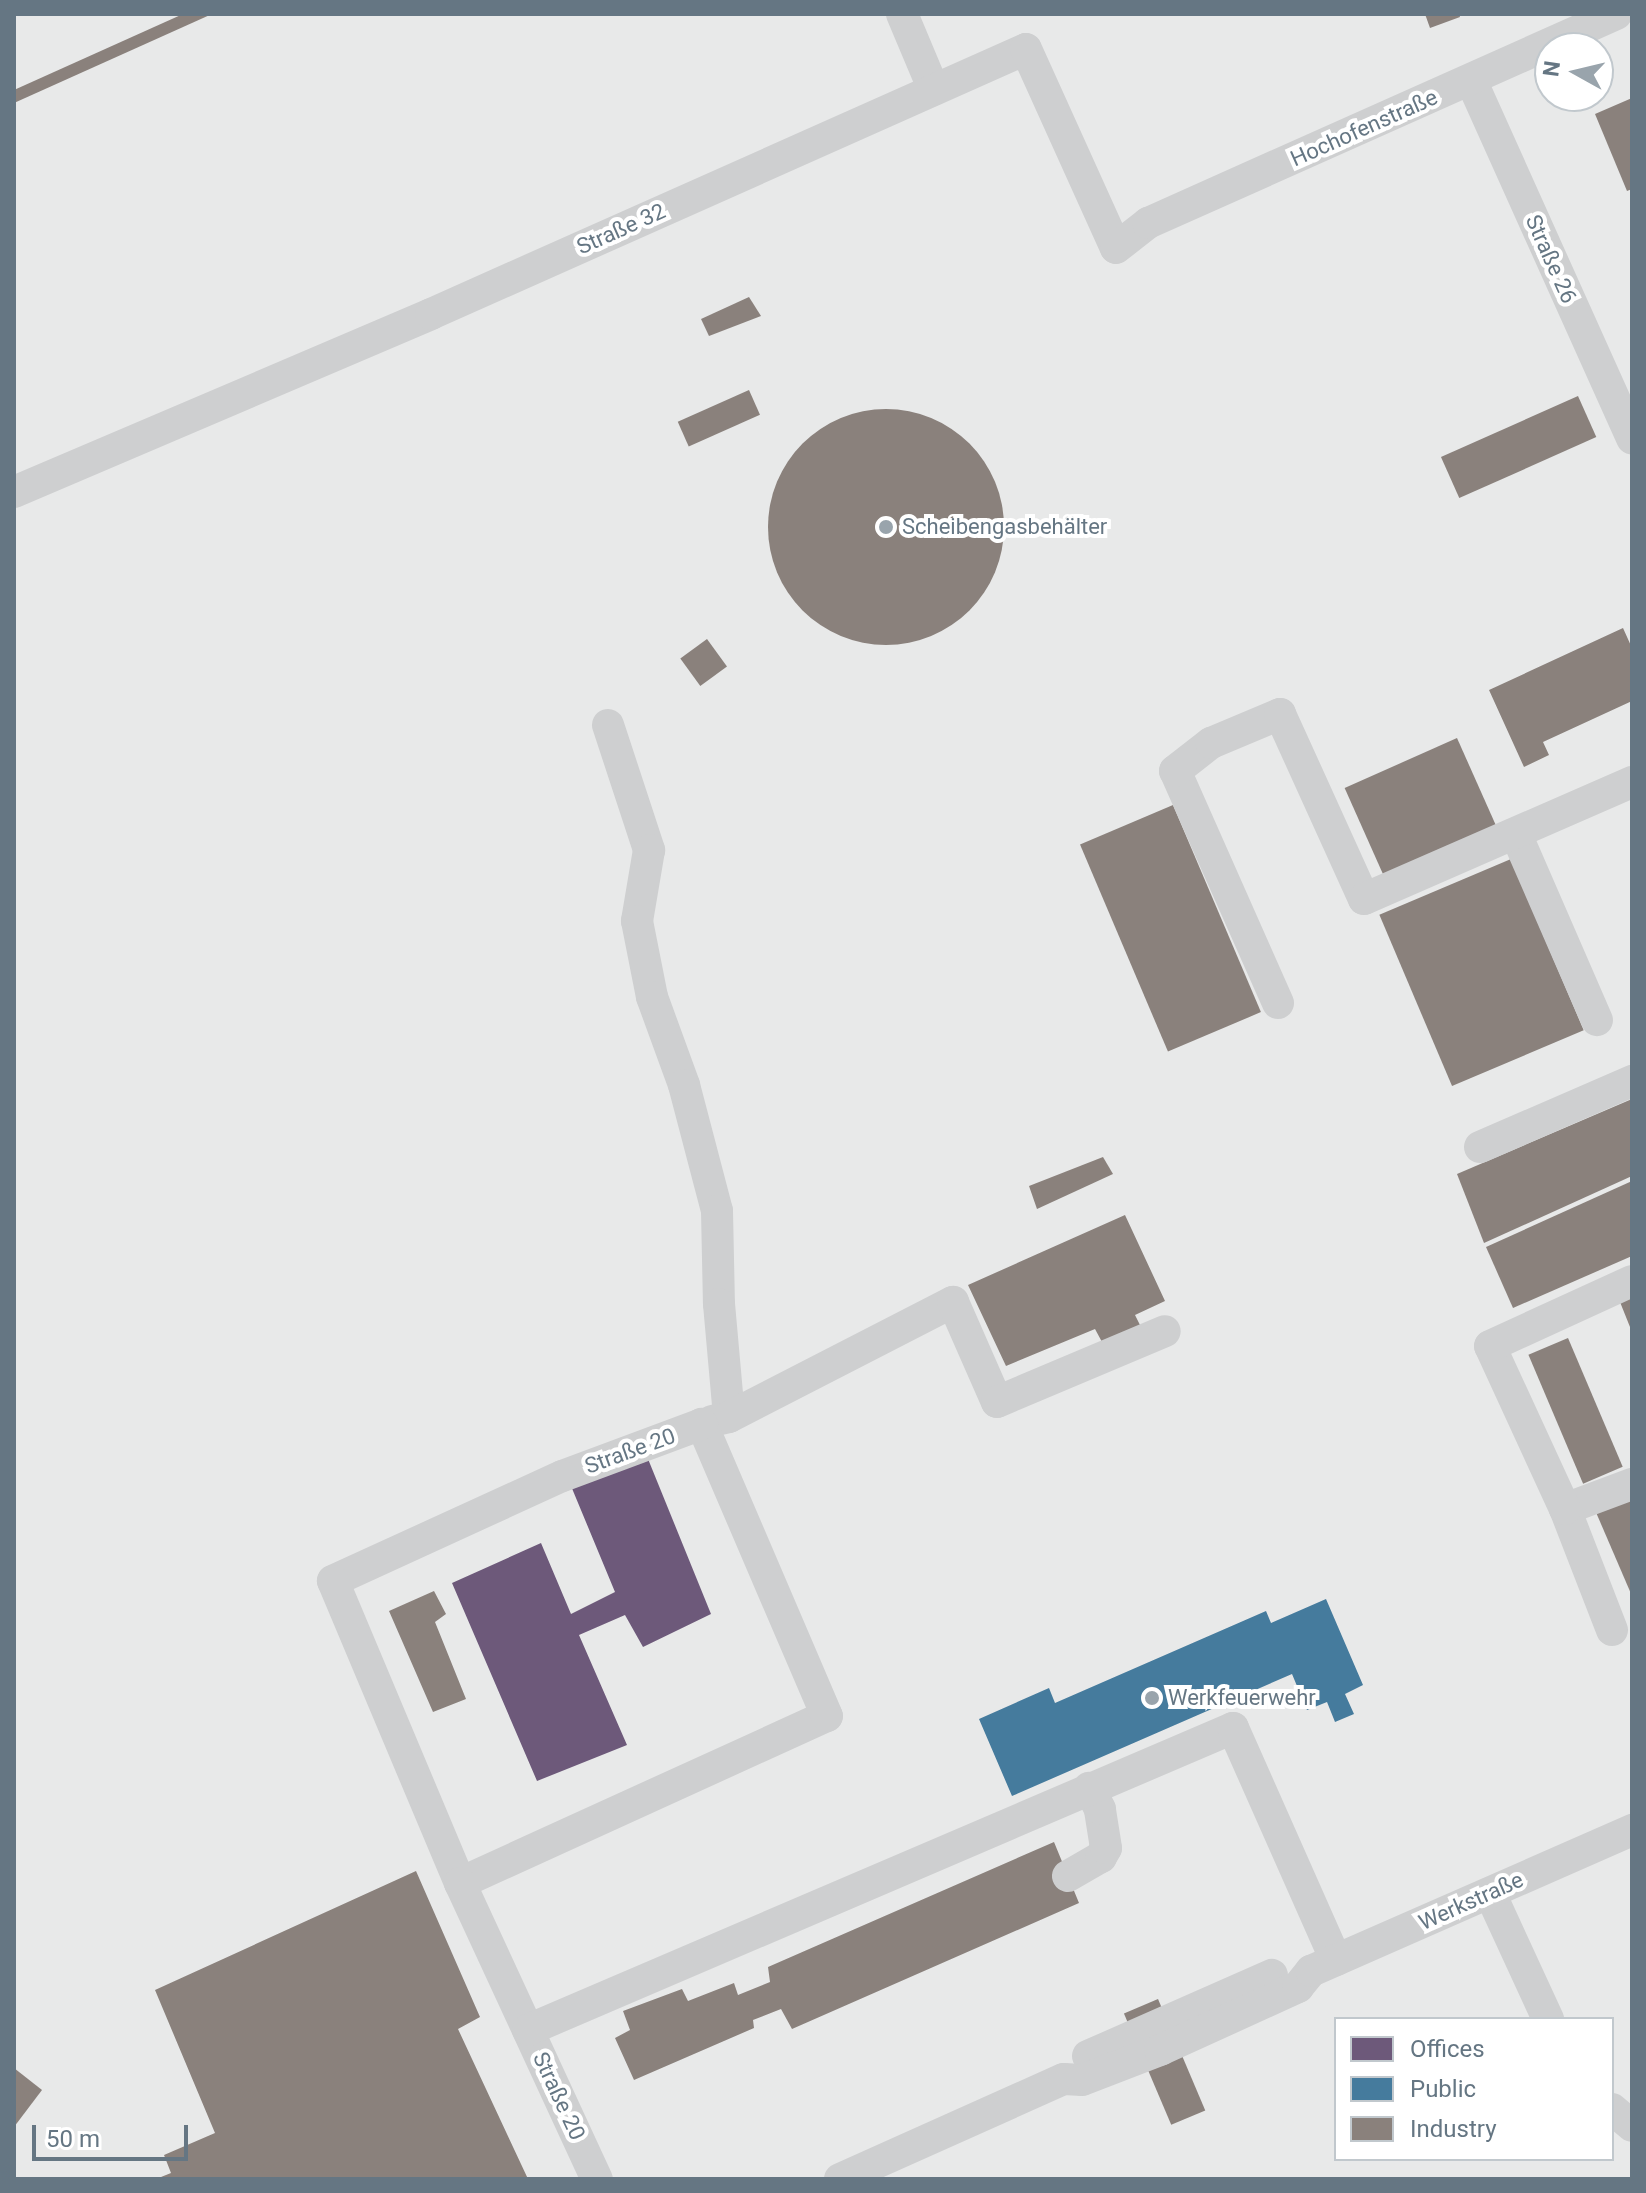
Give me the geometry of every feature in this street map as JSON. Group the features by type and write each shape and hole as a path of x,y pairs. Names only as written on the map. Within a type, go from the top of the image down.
{"street":[{"path":"902,14 934,90"},
{"name":"Hochofenstraße","path":"1116,248 1148,223 1616,14"},
{"name":"Straße 32","path":"14,492 343,353 1026,49 1116,248"},
{"name":"Straße 26","path":"1471,80 1632,438"},
{"path":"1278,1003 1175,771 1211,743 1280,714 1364,899 1632,782"},
{"path":"608,725 649,850 637,921 652,997 684,1085 717,1211 719,1304 715,1420 953,1302 997,1402 1165,1331"},
{"path":"1516,834 1597,1020"},
{"path":"1480,1147 1632,1081"},
{"path":"1612,1630 1565,1509 1490,1346 1632,1281"},
{"name":"Straße 20","path":"460,1883 827,1716 715,1420 562,1476 333,1581 460,1883 597,2179"},
{"path":"1565,1509 1632,1484"},
{"path":"528,2030 1233,1728 1323,1966"},
{"path":"1068,1876 1101,1857 1106,1848 1100,1809 1089,1788"},
{"name":"Werkstraße","path":"840,2179 1064,2079 1082,2080 1160,2050 1298,1987 1323,1966 1632,1830"},
{"path":"1490,1893 1547,2017"},
{"path":"1614,2111 1632,2126"}],"shaded area":[{"path":"14,14 1632,14 1632,2179 14,2179"}],"building: Offices":[{"path":"646,1454 711,1614 643,1647 625,1615 579,1635 627,1745 537,1781 452,1583 541,1543 571,1614 615,1592 571,1486"}],"building: Public":[{"name":"Werkfeuerwehr","path":"1326,1599 1363,1685 1345,1694 1354,1714 1335,1722 1327,1702 1307,1710 1292,1674 1012,1796 979,1719 1049,1688 1055,1703 1266,1611 1271,1623"}],"building: Industry":[{"path":"183,14 212,14 14,103 14,90"},
{"path":"1425,14 1459,14 1460,17 1430,28"},
{"path":"1632,98 1632,189 1627,191 1595,114 1614,112 1614,106"},
{"path":"749,297 761,316 709,336 701,319"},
{"path":"749,390 760,415 689,446 678,422"},
{"path":"1578,396 1596,437 1459,498 1441,457"},
{"name":"Scheibengasbehälter","path":"886,409 909,411 931,418 952,429 969,444 984,461 995,482 1002,504 1002,550 995,572 984,593 969,610 952,625 931,636 909,643 886,645 863,643 841,636 820,625 803,610 788,593 777,572 770,550 768,527 770,504 777,482 788,461 803,444 820,429 841,418 863,411"},
{"path":"1623,628 1632,648 1632,701 1543,742 1549,755 1524,767 1489,690"},
{"path":"707,639 727,667 700,686 680,658"},
{"path":"1457,738 1497,828 1384,878 1345,788"},
{"path":"1173,805 1261,1012 1168,1052 1080,844"},
{"path":"1511,859 1584,1030 1452,1086 1379,915"},
{"path":"1632,1099 1632,1176 1484,1243 1457,1174"},
{"path":"1103,1157 1113,1174 1037,1209 1029,1186"},
{"path":"1632,1181 1632,1256 1513,1308 1486,1247"},
{"path":"1125,1215 1165,1301 1135,1315 1140,1325 1102,1342 1095,1329 1006,1366 968,1285"},
{"path":"1632,1291 1632,1332 1618,1297"},
{"path":"1568,1338 1623,1467 1583,1484 1528,1355"},
{"path":"1629,1495 1632,1502 1632,1596 1595,1510"},
{"path":"434,1591 446,1614 435,1622 466,1699 433,1712 389,1611"},
{"path":"1054,1842 1079,1903 792,2029 781,2009 753,2020 754,2028 634,2080 615,2038 630,2030 623,2011 682,1989 688,2001 734,1983 738,1995 770,1982 768,1967"},
{"path":"416,1871 480,2017 458,2029 528,2179 156,2179 171,2173 164,2155 215,2133 155,1990"},
{"path":"1158,1999 1205,2110 1171,2125 1124,2013"},
{"path":"14,2068 42,2090 14,2127"}],"place":[{"name":"Scheibengasbehälter","path":"886,527"},
{"name":"Werkfeuerwehr","path":"1152,1698"}]}
